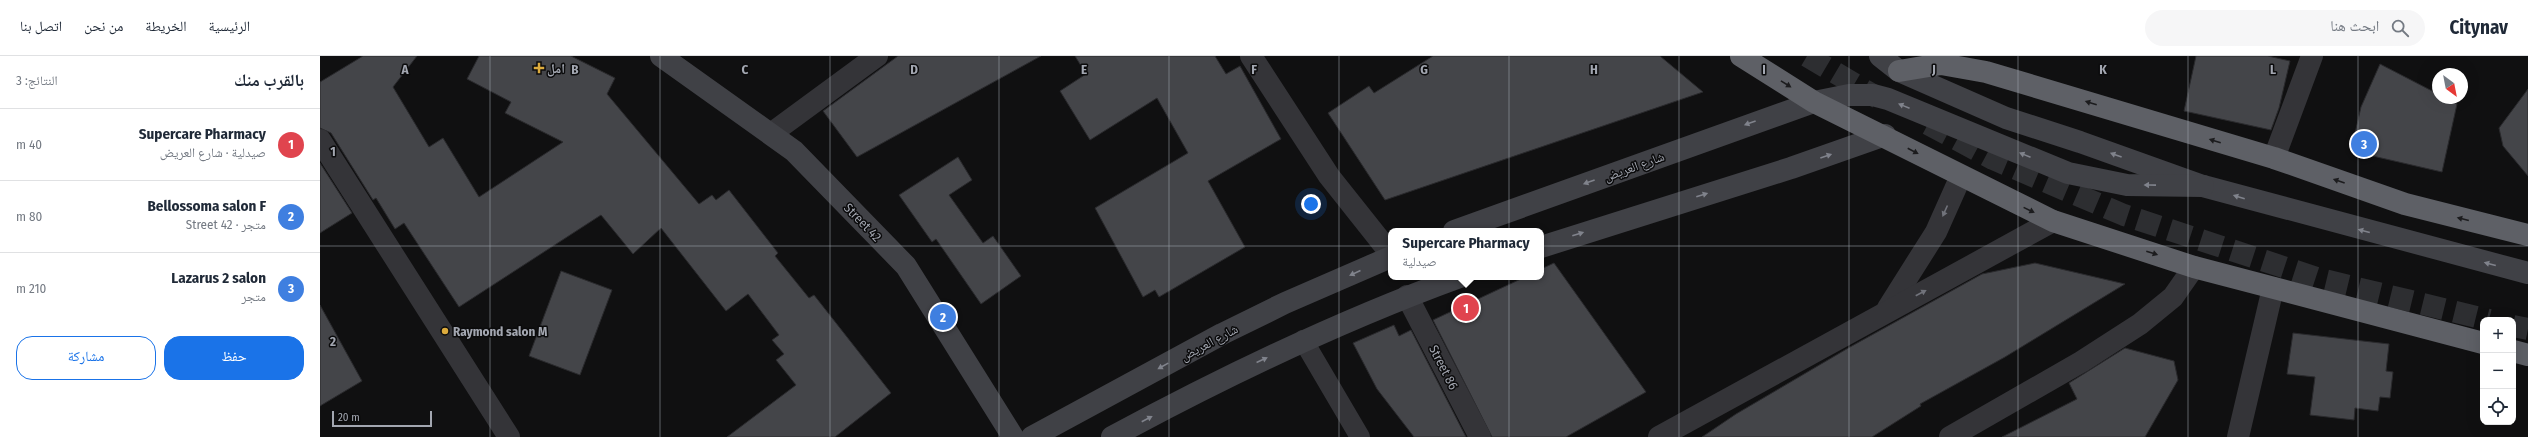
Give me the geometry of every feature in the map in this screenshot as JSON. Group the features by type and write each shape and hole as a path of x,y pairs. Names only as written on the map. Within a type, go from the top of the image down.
{"highway":[{"path":"1741,56 1814,102 1885,136 1961,176 2053,221 2194,267 2480,342"},
{"path":"1899,71 1941,64 1959,66 2274,158 2405,204 2528,235"},
{"path":"2516,352 2528,355"}],"main road":[{"name":"Street 42","path":"661,56 772,133 794,151 906,266 1013,437"},
{"path":"1880,56 1899,71 2006,118 2080,142 2203,186 2528,273"},
{"name":"شارع العريض","path":"1462,228 1814,102 1849,94 1873,95 1888,99 2068,173 2127,185 2203,186"},
{"path":"1544,246 1652,210 1790,168 1885,136"},
{"name":"شارع العريض","path":"1032,437 1222,334 1285,303 1388,258"},
{"path":"1112,437 1198,391 1303,340 1407,296 1452,280"}],"street":[{"path":"772,133 877,56"},
{"path":"1251,56 1329,176 1388,250"},
{"path":"2274,158 2312,56"},
{"path":"320,140 509,437"},
{"path":"1886,311 1936,232 1961,176"},
{"path":"1659,437 1886,311 2053,221"},
{"path":"1950,437 2081,362 2140,324 2173,298 2194,267"},
{"path":"2238,437 2273,288"},
{"name":"Street 86","path":"1407,296 1480,437"}],"lane":[{"path":"1303,340 1360,437"}],"building":[{"path":"363,56 417,56 393,87 429,147 443,138 479,197 563,142 505,113 511,102 467,79 479,56 571,56 615,78 607,94 699,204 712,195 716,200 729,190 778,253 775,256 809,298 814,295 891,393 835,437 727,437 796,385 776,360 784,354 772,340 779,335 748,294 726,311 661,228 633,254 601,215 459,307 404,223 395,229 376,198 373,200 331,133 320,128 320,82"},
{"path":"898,56 1041,56 857,157 823,111"},
{"path":"1075,56 1215,56 1226,74 1240,66 1281,139 1208,181 1245,247 1159,297 1155,290 1143,297 1095,208 1188,153 1157,98 1090,140 1060,91 1086,74"},
{"path":"1433,56 1660,56 1703,92 1385,200 1328,113 1369,86 1374,93"},
{"path":"2196,56 2268,56 2290,61 2279,108 2271,130 2184,111"},
{"path":"2380,64 2432,91 2432,104 2457,104 2442,172 2351,151 2361,107"},
{"path":"2528,89 2528,176 2503,146 2499,128"},
{"path":"958,157 972,180 949,195 983,243 993,236 1021,276 981,304 936,239 932,242 899,195"},
{"path":"320,163 352,213 320,233"},
{"path":"1554,263 1646,392 1566,437 1492,437 1433,320 1519,280 1544,280 1544,268"},
{"path":"2035,263 2125,284 2005,357 1920,404 1921,406 1872,437 1702,437 1736,414 1850,347 1982,274"},
{"path":"561,271 612,290 580,375 529,356"},
{"path":"320,305 362,381 320,406"},
{"path":"1394,325 1399,336 1411,330 1466,437 1414,437 1377,389 1353,343"},
{"path":"2293,333 2389,344 2386,371 2393,372 2390,398 2380,397 2378,411 2355,408 2354,420 2310,415 2315,377 2287,374"},
{"path":"2125,348 2174,361 2178,380 2145,437 2002,437 2077,399 2069,383"}],"tunnel":[{"path":"1807,56 1878,98"},
{"path":"1928,124 1993,159 2124,215 2320,279 2480,318"},
{"path":"2516,327 2528,329"}],"place":[{"name":"امل","path":"539,68"},
{"name":"Lazarus 2 salon","path":"2364,144"},
{"name":"Supercare Pharmacy","path":"1466,308"},
{"name":"Bellossoma salon F","path":"943,317"},
{"name":"Raymond salon M","path":"445,331"}]}
